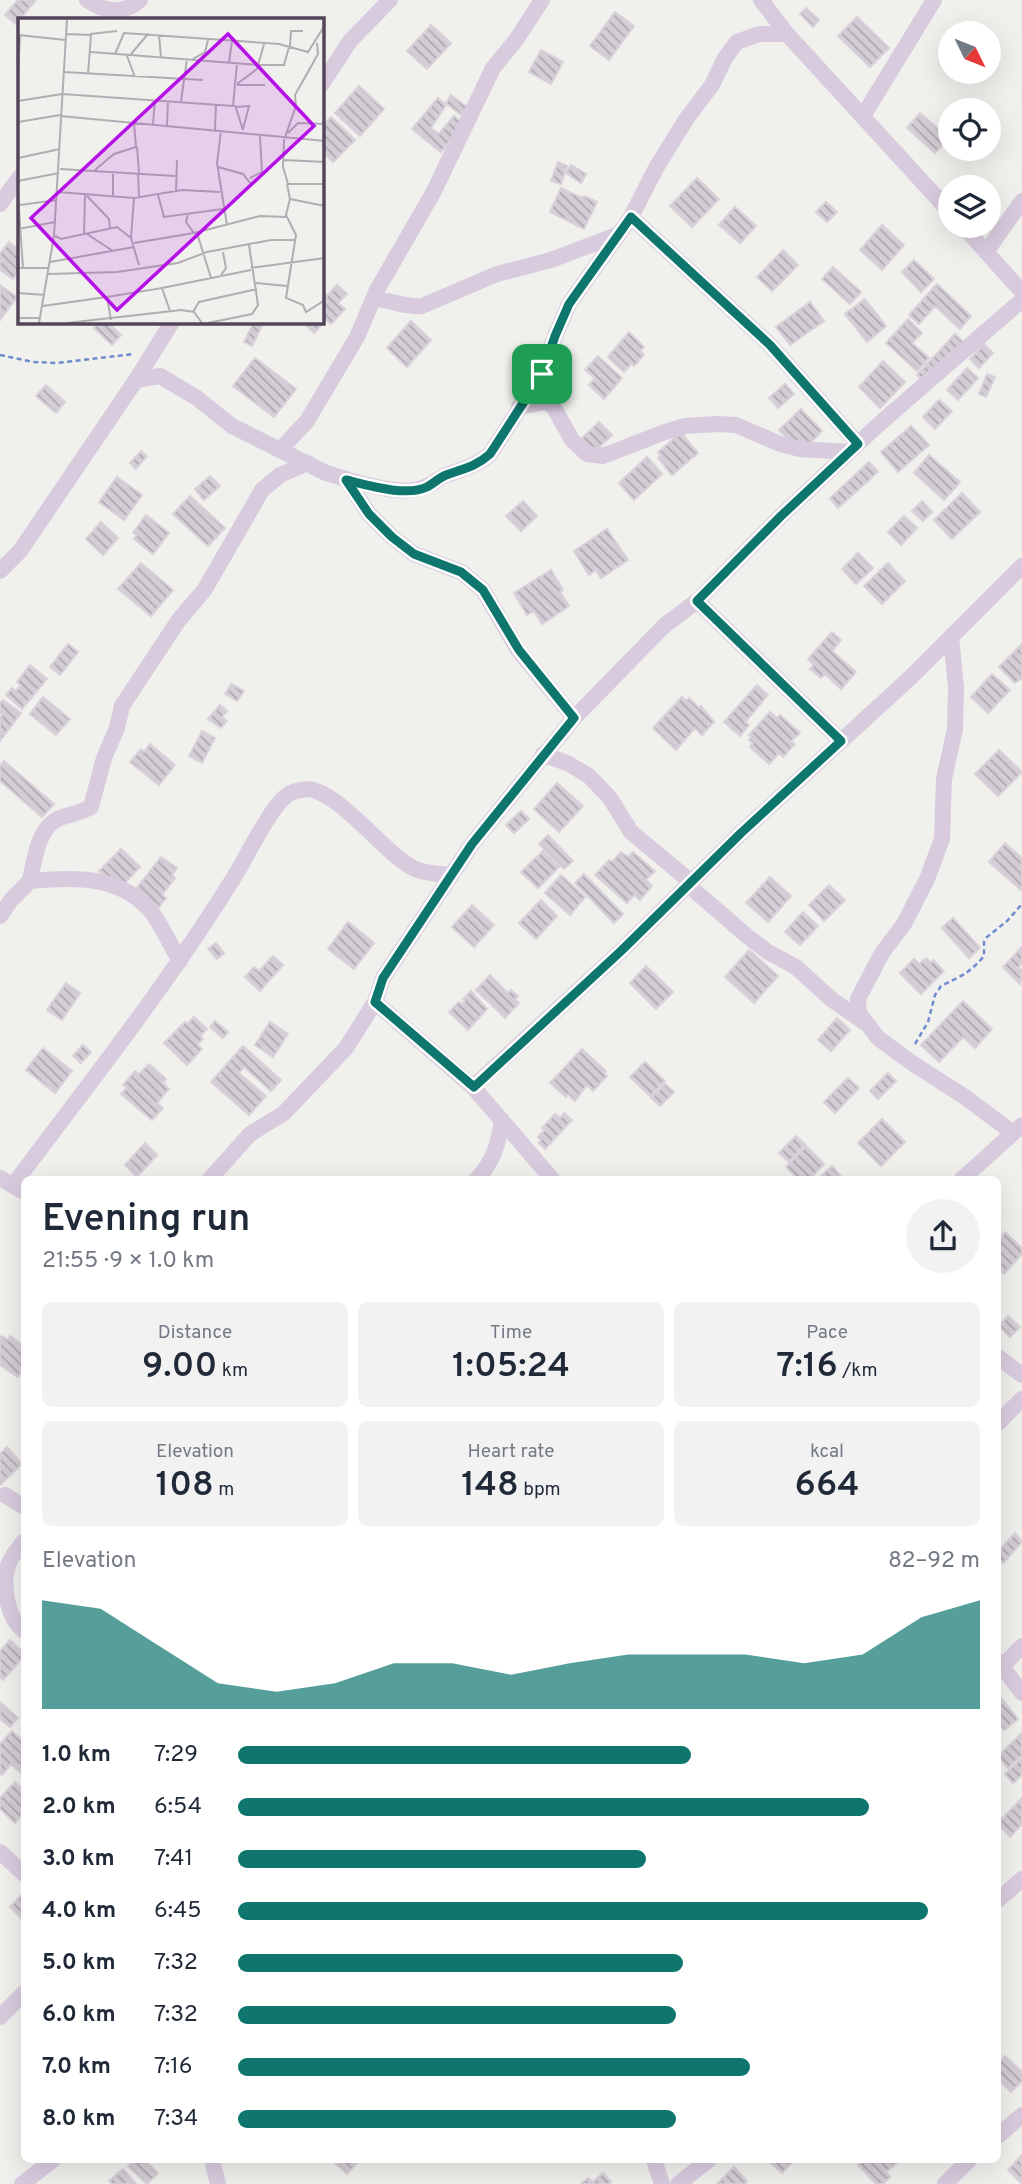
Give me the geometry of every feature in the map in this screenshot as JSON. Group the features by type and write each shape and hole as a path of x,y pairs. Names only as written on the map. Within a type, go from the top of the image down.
{"street":[{"path":"87,0 100,9 133,9"},
{"path":"324,81 350,41 390,0"},
{"path":"281,449 307,421 357,337 373,299 433,193 494,68 542,0"},
{"path":"761,0 788,34 938,199"},
{"path":"863,116 934,0"},
{"path":"136,380 160,376 197,398 232,426 346,480 377,488 416,490 479,464 490,454 542,374 569,304 631,217 656,167 712,85 725,58 737,42 759,34 788,34"},
{"path":"0,204 18,179"},
{"path":"986,251 1022,201"},
{"path":"631,217 770,345 854,448"},
{"path":"373,299 386,299 412,307 422,306 497,275 551,260 620,234"},
{"path":"974,238 1022,292"},
{"path":"213,1176 250,1134 284,1113 346,1048 375,1002 383,978 472,844 574,718 664,626 697,601 781,516 1022,300"},
{"path":"0,571 20,551 171,324"},
{"path":"519,407 546,402 553,406 572,440 587,454 603,456 685,426 718,424 736,425 780,444 800,449 854,448"},
{"path":"30,881 34,856 45,831 57,819 78,814 91,807 122,706 178,621 205,589 262,490 280,475 308,463"},
{"path":"346,480 369,514 392,537 414,554 461,572 483,590 519,650 574,718"},
{"path":"474,1087 621,951 1022,566"},
{"path":"697,601 841,741"},
{"path":"951,636 956,688 955,729 944,779 942,839 927,879 904,924 883,953 858,999 859,1013 878,1038 912,1063 1017,1129 965,1176"},
{"path":"543,754 589,776 610,798 631,832 747,936 796,967 831,999 864,1022"},
{"path":"13,1185 134,1027 241,867 278,804 290,793 308,789 327,797 416,869 452,875"},
{"path":"0,916 6,896 30,881 68,878 111,883 134,894 151,911 180,961"},
{"path":"375,1002 474,1087 550,1176"},
{"path":"479,1176 498,1148 502,1120"},
{"path":"1001,1359 1022,1375"},
{"path":"1001,1420 1022,1399"},
{"path":"5,1495 21,1505"},
{"path":"21,1545 9,1561 5,1578 10,1613 21,1629"},
{"path":"1001,1664 1022,1646"},
{"path":"1001,1668 1022,1692"},
{"path":"0,1852 21,1871"},
{"path":"1001,1897 1022,1878"},
{"path":"0,2017 21,1996"},
{"path":"1001,2133 1022,2115"},
{"path":"22,2184 49,2163"},
{"path":"213,2163 218,2184"},
{"path":"655,2163 662,2184"},
{"path":"678,2184 705,2163"},
{"path":"945,2184 961,2163"}],"path":[{"path":"0,355 33,362 57,363 103,360 128,354 151,355"},
{"path":"912,1063 915,1041 928,1022 934,995 942,986 965,974 978,963 984,956 984,942 987,937 1022,904"}],"building":[{"path":"18,0 36,0 21,18 18,18 16,24 5,15"},
{"path":"806,8 819,20 813,27 800,14"},
{"path":"615,12 634,26 609,60 590,46"},
{"path":"857,17 889,48 870,67 838,36"},
{"path":"431,25 451,43 427,69 407,51"},
{"path":"541,50 563,62 551,84 529,72"},
{"path":"359,86 384,109 360,136 335,113"},
{"path":"451,95 467,107 461,115 446,103"},
{"path":"438,98 446,105 431,128 439,134 454,116 464,124 441,152 412,129"},
{"path":"920,113 938,129 938,150 935,153 907,128"},
{"path":"331,117 355,140 333,162 324,153 324,124"},
{"path":"558,162 567,166 561,184 551,181"},
{"path":"571,165 586,174 581,183 566,173"},
{"path":"697,178 719,199 692,227 670,206"},
{"path":"561,188 597,202 584,229 550,212"},
{"path":"826,202 837,212 827,222 816,212"},
{"path":"735,207 756,226 740,243 719,225"},
{"path":"882,225 904,245 882,270 860,250"},
{"path":"9,242 18,249 18,272 13,279 0,270 0,254"},
{"path":"783,250 798,265 772,291 757,277"},
{"path":"914,260 934,279 921,292 902,272"},
{"path":"833,267 861,292 850,304 822,279"},
{"path":"937,284 971,316 960,329 935,306 919,324 909,315"},
{"path":"0,285 17,297 0,320"},
{"path":"337,285 347,294 338,303 345,309 331,324 326,320 324,322 325,293 327,296"},
{"path":"865,299 886,326 867,342 845,314"},
{"path":"810,302 824,321 790,345 776,327"},
{"path":"908,319 922,333 912,343 929,358 917,371 886,343"},
{"path":"411,321 431,340 407,367 387,348"},
{"path":"97,324 109,324 121,335 112,345 94,328"},
{"path":"253,324 263,324 252,346 244,342"},
{"path":"305,324 322,324 314,333"},
{"path":"629,332 644,347 640,351 644,355 624,372 608,357"},
{"path":"955,334 965,343 927,384 917,375"},
{"path":"984,344 993,353 979,368 970,359"},
{"path":"598,356 622,378 604,399 589,385 595,378 585,370"},
{"path":"255,358 296,389 274,417 233,386"},
{"path":"883,361 905,382 880,408 859,387"},
{"path":"967,368 978,378 958,400 947,390"},
{"path":"987,374 995,377 986,397 979,394"},
{"path":"785,384 794,394 778,408 769,398"},
{"path":"46,385 65,402 56,413 36,396"},
{"path":"939,400 952,411 935,429 923,417"},
{"path":"801,409 822,431 801,452 779,430"},
{"path":"599,422 612,435 592,454 579,441"},
{"path":"911,426 929,445 898,472 881,452"},
{"path":"681,433 698,453 672,475 658,458 661,455 658,452"},
{"path":"141,451 147,456 136,469 130,463"},
{"path":"929,455 960,482 944,500 914,473"},
{"path":"647,457 662,474 634,500 619,483"},
{"path":"869,462 878,472 838,508 830,498"},
{"path":"210,476 220,486 204,500 195,489"},
{"path":"117,477 142,495 124,520 99,502"},
{"path":"962,493 980,512 952,539 934,520"},
{"path":"190,496 225,528 208,546 173,514"},
{"path":"523,501 537,516 521,531 506,516"},
{"path":"922,501 932,512 923,521 912,511"},
{"path":"146,515 169,533 153,554 134,539 137,535 133,533"},
{"path":"904,516 917,528 901,545 888,532"},
{"path":"101,522 118,538 103,555 86,539"},
{"path":"607,529 628,560 601,578 596,570 589,575 574,551"},
{"path":"858,553 873,568 856,584 842,569"},
{"path":"141,563 173,590 151,616 118,589"},
{"path":"888,563 905,581 882,604 864,586"},
{"path":"551,570 569,606 542,624 534,611 527,615 514,593"},
{"path":"832,632 841,640 832,651 856,672 841,689 825,674 821,678 810,669 814,665 808,659"},
{"path":"68,644 78,652 60,675 50,667"},
{"path":"1022,644 1022,678 1015,683 999,667"},
{"path":"30,665 47,679 22,709 6,695 12,688 16,691 21,685 17,682"},
{"path":"992,674 1010,690 988,713 971,697"},
{"path":"231,684 244,691 237,701 225,694"},
{"path":"757,685 768,695 745,722 749,725 740,736 724,722"},
{"path":"43,697 70,719 56,735 30,714"},
{"path":"682,697 686,701 689,698 699,708 701,706 714,722 702,735 695,728 676,750 653,728"},
{"path":"3,700 21,713 0,741 0,718 3,715 0,713 0,703"},
{"path":"220,705 227,711 222,717 227,721 221,728 208,719"},
{"path":"770,712 777,718 780,715 800,733 791,741 795,744 783,757 779,753 769,764 750,747 753,743 749,740 749,735"},
{"path":"202,731 215,738 202,763 189,756"},
{"path":"150,744 175,765 159,785 130,762 141,749 144,752"},
{"path":"999,750 1022,772 998,796 975,774"},
{"path":"4,761 54,804 42,817 0,781 0,766"},
{"path":"557,783 583,806 559,832 534,809"},
{"path":"521,811 529,819 514,833 506,825"},
{"path":"548,835 573,861 564,869 539,844"},
{"path":"1005,843 1022,858 1022,891 989,862"},
{"path":"121,849 140,867 118,890 99,871"},
{"path":"543,851 559,867 538,888 521,872"},
{"path":"621,852 628,857 633,852 655,871 646,880 652,886 640,900 634,895 627,903 595,875"},
{"path":"161,857 177,868 172,875 175,878 162,895 166,898 156,911 133,893"},
{"path":"584,874 623,914 614,923 575,883"},
{"path":"561,875 585,897 570,915 545,893"},
{"path":"770,877 791,896 768,922 746,903"},
{"path":"829,885 845,900 824,921 809,905"},
{"path":"541,900 557,916 536,939 519,923"},
{"path":"472,905 494,925 474,947 452,927"},
{"path":"803,912 818,926 800,945 785,932"},
{"path":"953,918 980,948 969,958 942,928"},
{"path":"348,922 374,943 354,969 328,949"},
{"path":"216,943 224,953 217,959 208,949"},
{"path":"1022,947 1022,963 1018,967 1022,971 1020,984 1003,967"},
{"path":"749,950 778,976 754,1003 725,977"},
{"path":"273,956 283,965 260,991 245,977 254,967 259,971"},
{"path":"926,958 931,963 933,960 944,971 921,994 900,973 914,959 919,964"},
{"path":"646,966 673,992 656,1009 630,983"},
{"path":"490,975 508,993 511,990 518,996 515,999 519,1003 505,1018 476,990"},
{"path":"66,983 80,993 62,1020 47,1010"},
{"path":"471,991 487,1009 468,1030 449,1012 459,1002 462,1005 465,1001 463,999"},
{"path":"963,1001 992,1029 975,1048 963,1037 939,1062 921,1045"},
{"path":"194,1017 207,1029 200,1036 203,1039 197,1044 202,1049 187,1065 164,1043 185,1022 187,1024"},
{"path":"837,1018 850,1030 831,1051 818,1040"},
{"path":"215,1021 228,1032 223,1038 210,1027"},
{"path":"270,1022 288,1034 273,1057 255,1045"},
{"path":"83,1045 91,1052 81,1063 73,1056"},
{"path":"243,1046 281,1080 271,1091 244,1067 239,1073 266,1096 249,1115 211,1082"},
{"path":"43,1048 72,1071 55,1093 26,1070"},
{"path":"582,1049 606,1071 604,1073 607,1076 593,1091 587,1085 575,1101 550,1083"},
{"path":"645,1062 665,1081 650,1096 630,1077"},
{"path":"149,1064 166,1079 163,1083 169,1089 157,1103 163,1108 152,1120 121,1094 127,1088 123,1085 135,1071 139,1074"},
{"path":"888,1073 896,1081 878,1099 870,1091"},
{"path":"848,1078 859,1088 835,1113 824,1102"},
{"path":"665,1084 674,1092 660,1106 651,1098"},
{"path":"564,1113 572,1120 545,1149 539,1143 541,1140 538,1137 545,1130 542,1128 555,1114 560,1118"},
{"path":"882,1119 905,1142 881,1166 858,1143"},
{"path":"796,1136 805,1144 789,1162 779,1153"},
{"path":"145,1143 157,1155 138,1176 125,1165"},
{"path":"806,1146 824,1164 813,1176 795,1176 786,1167"},
{"path":"832,1166 841,1176 821,1176"},
{"path":"1005,1232 1022,1248 1022,1254 1004,1274 1001,1271 1001,1237"},
{"path":"1008,1316 1020,1327 1010,1337 1001,1328 1001,1324"},
{"path":"2,1336 8,1340 10,1336 21,1344 21,1372 18,1377 0,1365"},
{"path":"7,1447 21,1465 0,1485 0,1454"},
{"path":"1015,1533 1022,1542 1003,1563 1001,1549"},
{"path":"10,1640 21,1650 21,1659 3,1680 0,1677 0,1651"},
{"path":"1001,1698 1018,1719 1004,1730 1001,1726"},
{"path":"0,1702 18,1718 10,1727 0,1719"},
{"path":"12,1731 21,1740 21,1773 11,1764 2,1775 0,1773 0,1744"},
{"path":"1022,1733 1022,1755 1008,1768 1001,1760 1001,1753"},
{"path":"1022,1758 1022,1775 1013,1783 1005,1774"},
{"path":"15,1782 21,1788 21,1816 15,1823 0,1809 0,1798"},
{"path":"1022,1798 1022,1824 1010,1837 1001,1826 1001,1820"},
{"path":"21,1895 21,1918 10,1907"},
{"path":"1005,2056 1022,2072 1022,2081 1011,2092 1001,2082 1001,2061"},
{"path":"1022,2155 1022,2182 1021,2183 1008,2170"},
{"path":"131,2163 147,2163 158,2173 147,2184 128,2166"},
{"path":"337,2163 357,2163 347,2174"},
{"path":"770,2163 791,2163 782,2173"},
{"path":"896,2163 886,2172 890,2177 883,2184 876,2184 858,2165"},
{"path":"734,2167 747,2181 744,2184 717,2184"},
{"path":"123,2169 136,2184 112,2184 109,2181"},
{"path":"603,2173 611,2182 608,2184 581,2184 588,2178 593,2182"}],"route":[{"path":"631,217 770,345 858,444 781,516 697,601 841,741 474,1087 375,1002 383,978 472,844 574,718 519,650 483,590 461,572 414,554 392,537 369,514 346,480 377,488 416,490 479,464 490,454 542,374 569,304 631,217"}]}
